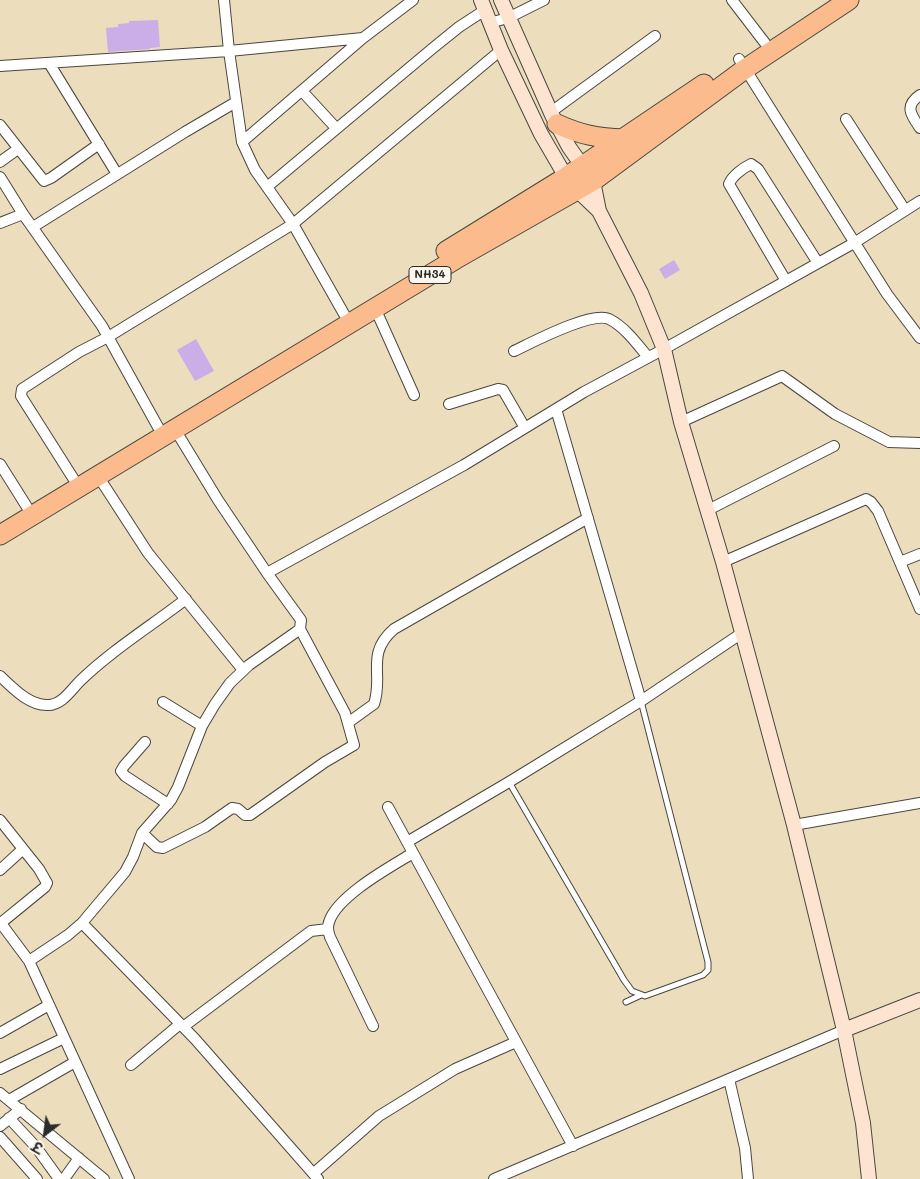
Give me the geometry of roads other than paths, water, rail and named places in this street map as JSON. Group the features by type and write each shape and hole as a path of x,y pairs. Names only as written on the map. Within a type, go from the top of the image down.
{"highway":[{"name":"NH34","path":"0,522 74,478 167,429 282,364 375,308 579,179 742,64 765,43 830,0"},
{"name":"NH34","path":"0,536 98,476 344,314 579,179 624,139 742,64 849,0"},
{"path":"554,118 582,135 624,139"}],"street":[{"path":"224,0 228,51 242,142 255,170 294,224 344,314"},
{"path":"242,142 363,38 413,0"},
{"path":"501,0 579,179"},
{"path":"267,187 459,27 485,11 508,18 544,0"},
{"path":"732,0 765,43"},
{"path":"485,11 501,50 541,134 579,179 599,211 641,292 664,349 681,422 723,562 794,825 844,1030 863,1123 869,1179"},
{"path":"554,118 655,36"},
{"path":"0,66 228,51 363,38"},
{"path":"74,478 21,396 21,391 25,386 294,224 501,50"},
{"path":"48,63 117,174"},
{"path":"742,64 887,294 920,338"},
{"path":"302,91 336,128"},
{"path":"920,95 912,102 910,109 911,116 920,128"},
{"path":"34,227 236,102"},
{"path":"846,119 905,210"},
{"path":"0,125 44,181 99,144"},
{"path":"0,162 18,149"},
{"path":"786,281 729,184 747,166 751,164 758,169 818,263"},
{"path":"0,177 23,214 34,227 108,337 167,429 301,620 300,629 349,722 354,745 326,762 250,815 245,816 238,809 232,808 205,827 164,848 157,847 142,833"},
{"path":"267,573 464,465 584,392 854,243 920,201"},
{"path":"0,223 23,214"},
{"path":"375,308 414,395"},
{"path":"514,351 581,321 607,318 620,327 648,357"},
{"path":"681,422 782,376 835,414 889,442 920,443"},
{"path":"449,404 498,389 503,390 525,428"},
{"path":"556,409 641,701"},
{"path":"708,510 834,446"},
{"path":"0,464 26,507"},
{"path":"98,476 148,553 243,670"},
{"path":"723,562 866,499 878,511 920,609"},
{"path":"349,722 374,704 378,653 383,641 394,629 588,518"},
{"path":"900,562 920,554"},
{"path":"0,676 24,696 45,706 53,705 69,693 96,667 186,599"},
{"path":"29,961 68,935 82,923 130,864 142,833 168,804 178,787 202,726 214,704 243,670 300,629"},
{"path":"406,842 509,782 641,701 742,633"},
{"path":"163,702 202,726"},
{"path":"145,742 121,771 125,776 168,804"},
{"path":"794,825 920,803"},
{"path":"388,807 573,1146"},
{"path":"0,820 47,883 45,887 1,923 29,961 129,1179"},
{"path":"0,870 23,849"},
{"path":"373,1026 328,929 331,917 357,889 412,853"},
{"path":"82,923 182,1025 316,1176 379,1116 455,1069 516,1042"},
{"path":"131,1065 182,1025 311,931 328,929"},
{"path":"494,1179 844,1030 920,1000"},
{"path":"0,1033 50,1005"},
{"path":"0,1069 64,1038"},
{"path":"9,1100 76,1062"},
{"path":"729,1079 745,1148 748,1179"},
{"path":"0,1093 104,1179"},
{"path":"0,1126 21,1109"},
{"path":"9,1118 36,1146 59,1179"},
{"path":"0,1138 37,1179"},
{"path":"64,1179 79,1158"}],"lane":[{"path":"509,782 632,991 645,996 703,974 708,970 709,966 641,701"},
{"path":"626,1002 641,995"}]}
